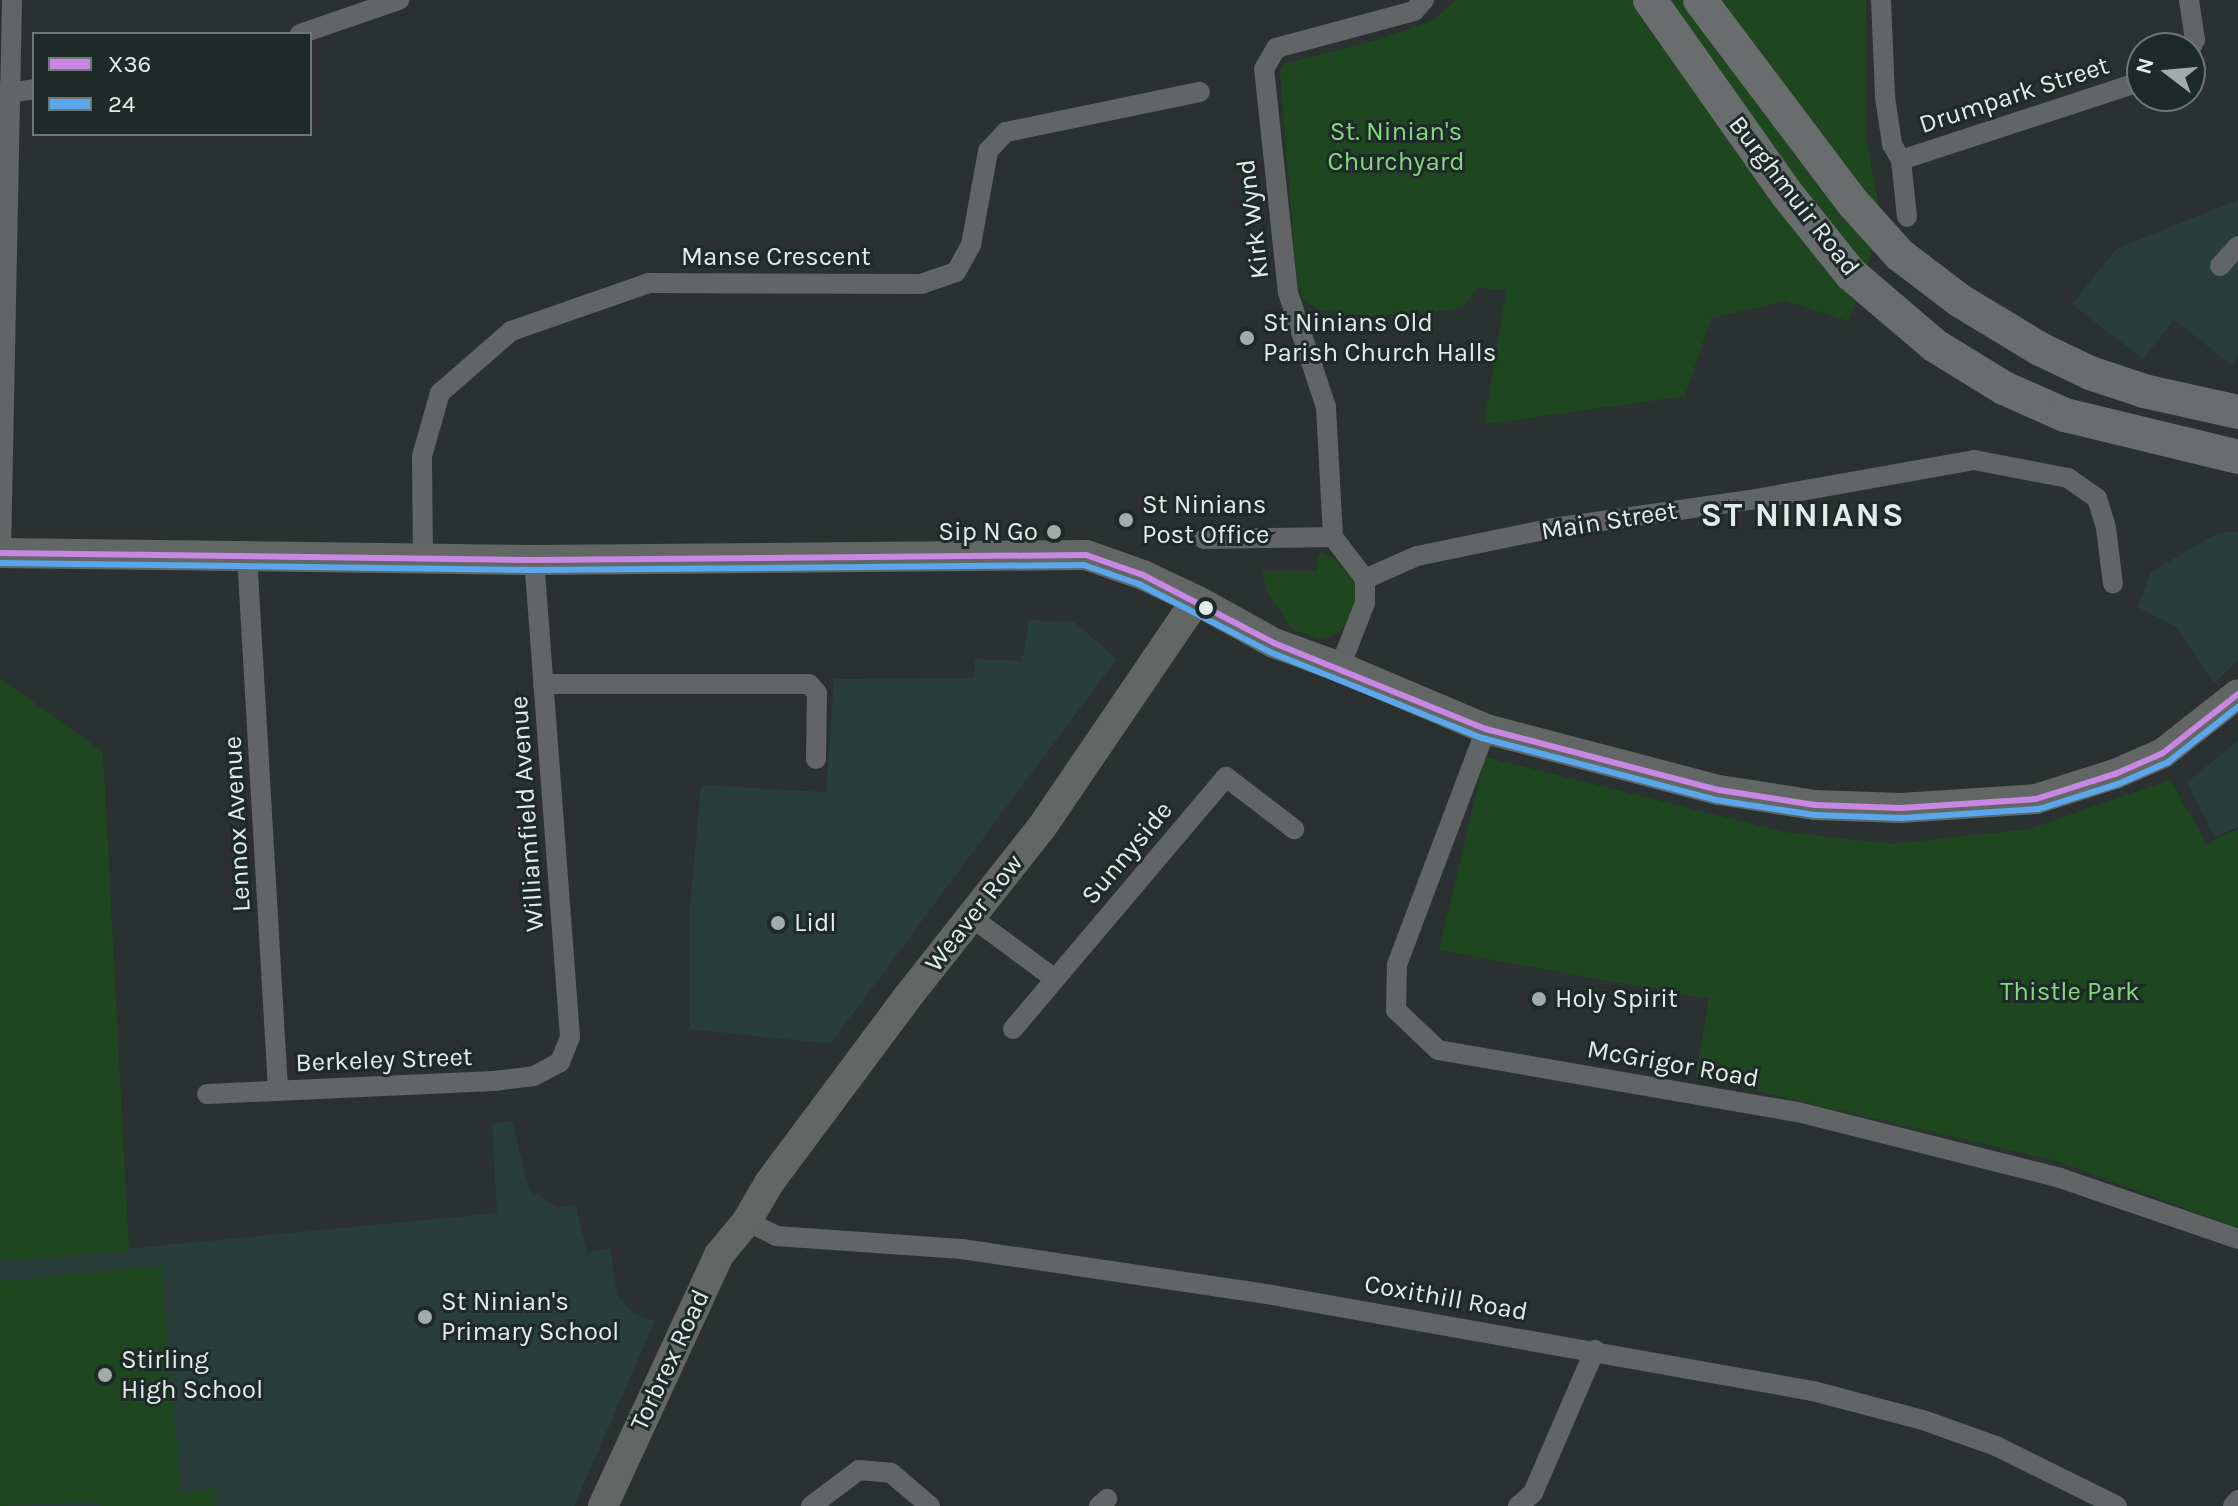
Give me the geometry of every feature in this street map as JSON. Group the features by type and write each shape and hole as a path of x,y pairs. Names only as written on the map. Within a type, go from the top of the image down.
{"main road":[{"name":"Burghmuir Road","path":"1650,0 1786,193 1851,274 1934,345 2004,388 2065,415 2238,457"},
{"name":"Burghmuir Road","path":"1700,0 1854,204 1900,255 1959,300 2040,349 2090,373 2157,394 2238,412"},
{"path":"1,553 423,556 534,560 1086,555 1196,600 1274,643 1340,667 1486,729 1719,790 1815,805 1901,808 2036,799 2115,774 2163,753 2238,694"},
{"name":"Weaver Row","path":"747,1221 769,1183 1080,774 1196,600"},
{"name":"Torbrex Road","path":"603,1506 719,1255 747,1221"}],"street":[{"path":"1,553 5,92 12,0"},
{"path":"306,32 399,0"},
{"name":"Kirk Wynd","path":"1333,537 1326,407 1288,293 1264,69 1276,48 1414,11 1424,0"},
{"path":"1881,0 1885,97 1892,144 1901,160 1907,217"},
{"path":"2189,0 2194,32"},
{"name":"Drumpark Street","path":"1901,160 2126,86"},
{"path":"5,92 32,89"},
{"name":"Manse Crescent","path":"423,556 422,456 440,393 511,331 649,283 921,284 956,272 971,245 988,151 1006,132 1200,92"},
{"path":"2220,266 2238,246"},
{"name":"Main Street","path":"1365,579 1417,556 1553,528 1750,500 1974,460 2068,478 2097,498 2106,528 2113,584"},
{"path":"1204,539 1333,537 1365,579 1365,603 1340,667"},
{"name":"Lennox Avenue","path":"247,555 278,1090"},
{"name":"Williamfield Avenue","path":"534,560 570,1037 560,1062"},
{"path":"543,684 809,684 817,693 816,759"},
{"name":"McGrigor Road","path":"1486,729 1397,965 1396,1010 1438,1050 1798,1112 2060,1178 2238,1239"},
{"name":"Sunnyside","path":"1013,1029 1226,777 1294,829"},
{"path":"971,917 1055,979"},
{"name":"Berkeley Street","path":"207,1094 494,1081 534,1076 560,1062"},
{"name":"Coxithill Road","path":"747,1221 776,1236 962,1249 1266,1294 1813,1391 1923,1420 1996,1446 2117,1506"},
{"path":"1518,1506 1533,1493 1595,1350"},
{"path":"811,1506 859,1470 891,1473 930,1506"},
{"path":"2233,1506 2238,1500"}],"shaded area":[{"path":"2238,200 2238,356 2232,365 2174,320 2143,359 2072,304 2116,249"},
{"path":"2238,531 2238,661 2214,683 2176,627 2138,607 2151,572 2216,534"},
{"path":"1029,620 1074,622 1117,659 830,1044 690,1029 690,905 701,785 826,792 834,679 974,678 975,659 1022,661"},
{"path":"2238,741 2238,827 2215,837 2187,782"},
{"name":"St Ninian's Primary School","path":"512,1121 529,1190 558,1207 576,1205 587,1253 610,1248 617,1295 632,1313 655,1321 574,1506 0,1506 0,1261 497,1213 492,1124"}],"green space":[{"name":"St. Ninian's Churchyard","path":"1456,0 1866,0 1866,139 1882,221 1849,321 1785,301 1711,318 1685,396 1484,424 1506,290 1478,288 1463,307 1428,313 1369,316 1321,310 1304,302 1297,283 1280,73 1284,64 1381,39 1434,20"},
{"path":"1321,552 1332,557 1354,580 1358,591 1350,620 1339,633 1322,639 1293,630 1267,592 1262,571 1318,571 1317,558"},
{"path":"0,678 103,752 129,1251 0,1261"},
{"name":"Thistle Park","path":"1485,757 1784,832 1893,844 2029,829 2170,780 2206,843 2238,829 2238,1228 2057,1161 1696,1077 1709,999 1439,950"},
{"name":"Stirling High School","path":"161,1266 181,1493 216,1488 216,1506 102,1506 100,1501 0,1506 0,1281"}],"transit line":[{"name":"X36","path":"0,553 534,560 1086,555 1143,575 1274,643 1486,729 1719,790 1815,805 1901,808 2036,799 2115,774 2163,753 2238,694"},
{"name":"24","path":"0,563 534,570 1084,565 1139,584 1270,652 1482,738 1716,800 1815,815 1902,818 2039,809 2118,784 2168,762 2238,707"}],"place":[{"name":"St Ninians Old Parish Church Halls","path":"1247,338"},
{"name":"St Ninians Post Office","path":"1126,520"},
{"name":"Sip N Go","path":"1054,532"},
{"name":"Lidl","path":"778,923"},
{"name":"Holy Spirit","path":"1539,999"},
{"name":"St Ninian's Primary School","path":"425,1317"},
{"name":"Stirling High School","path":"105,1375"}],"district":[{"name":"ST NINIANS","path":"1803,516"}]}
